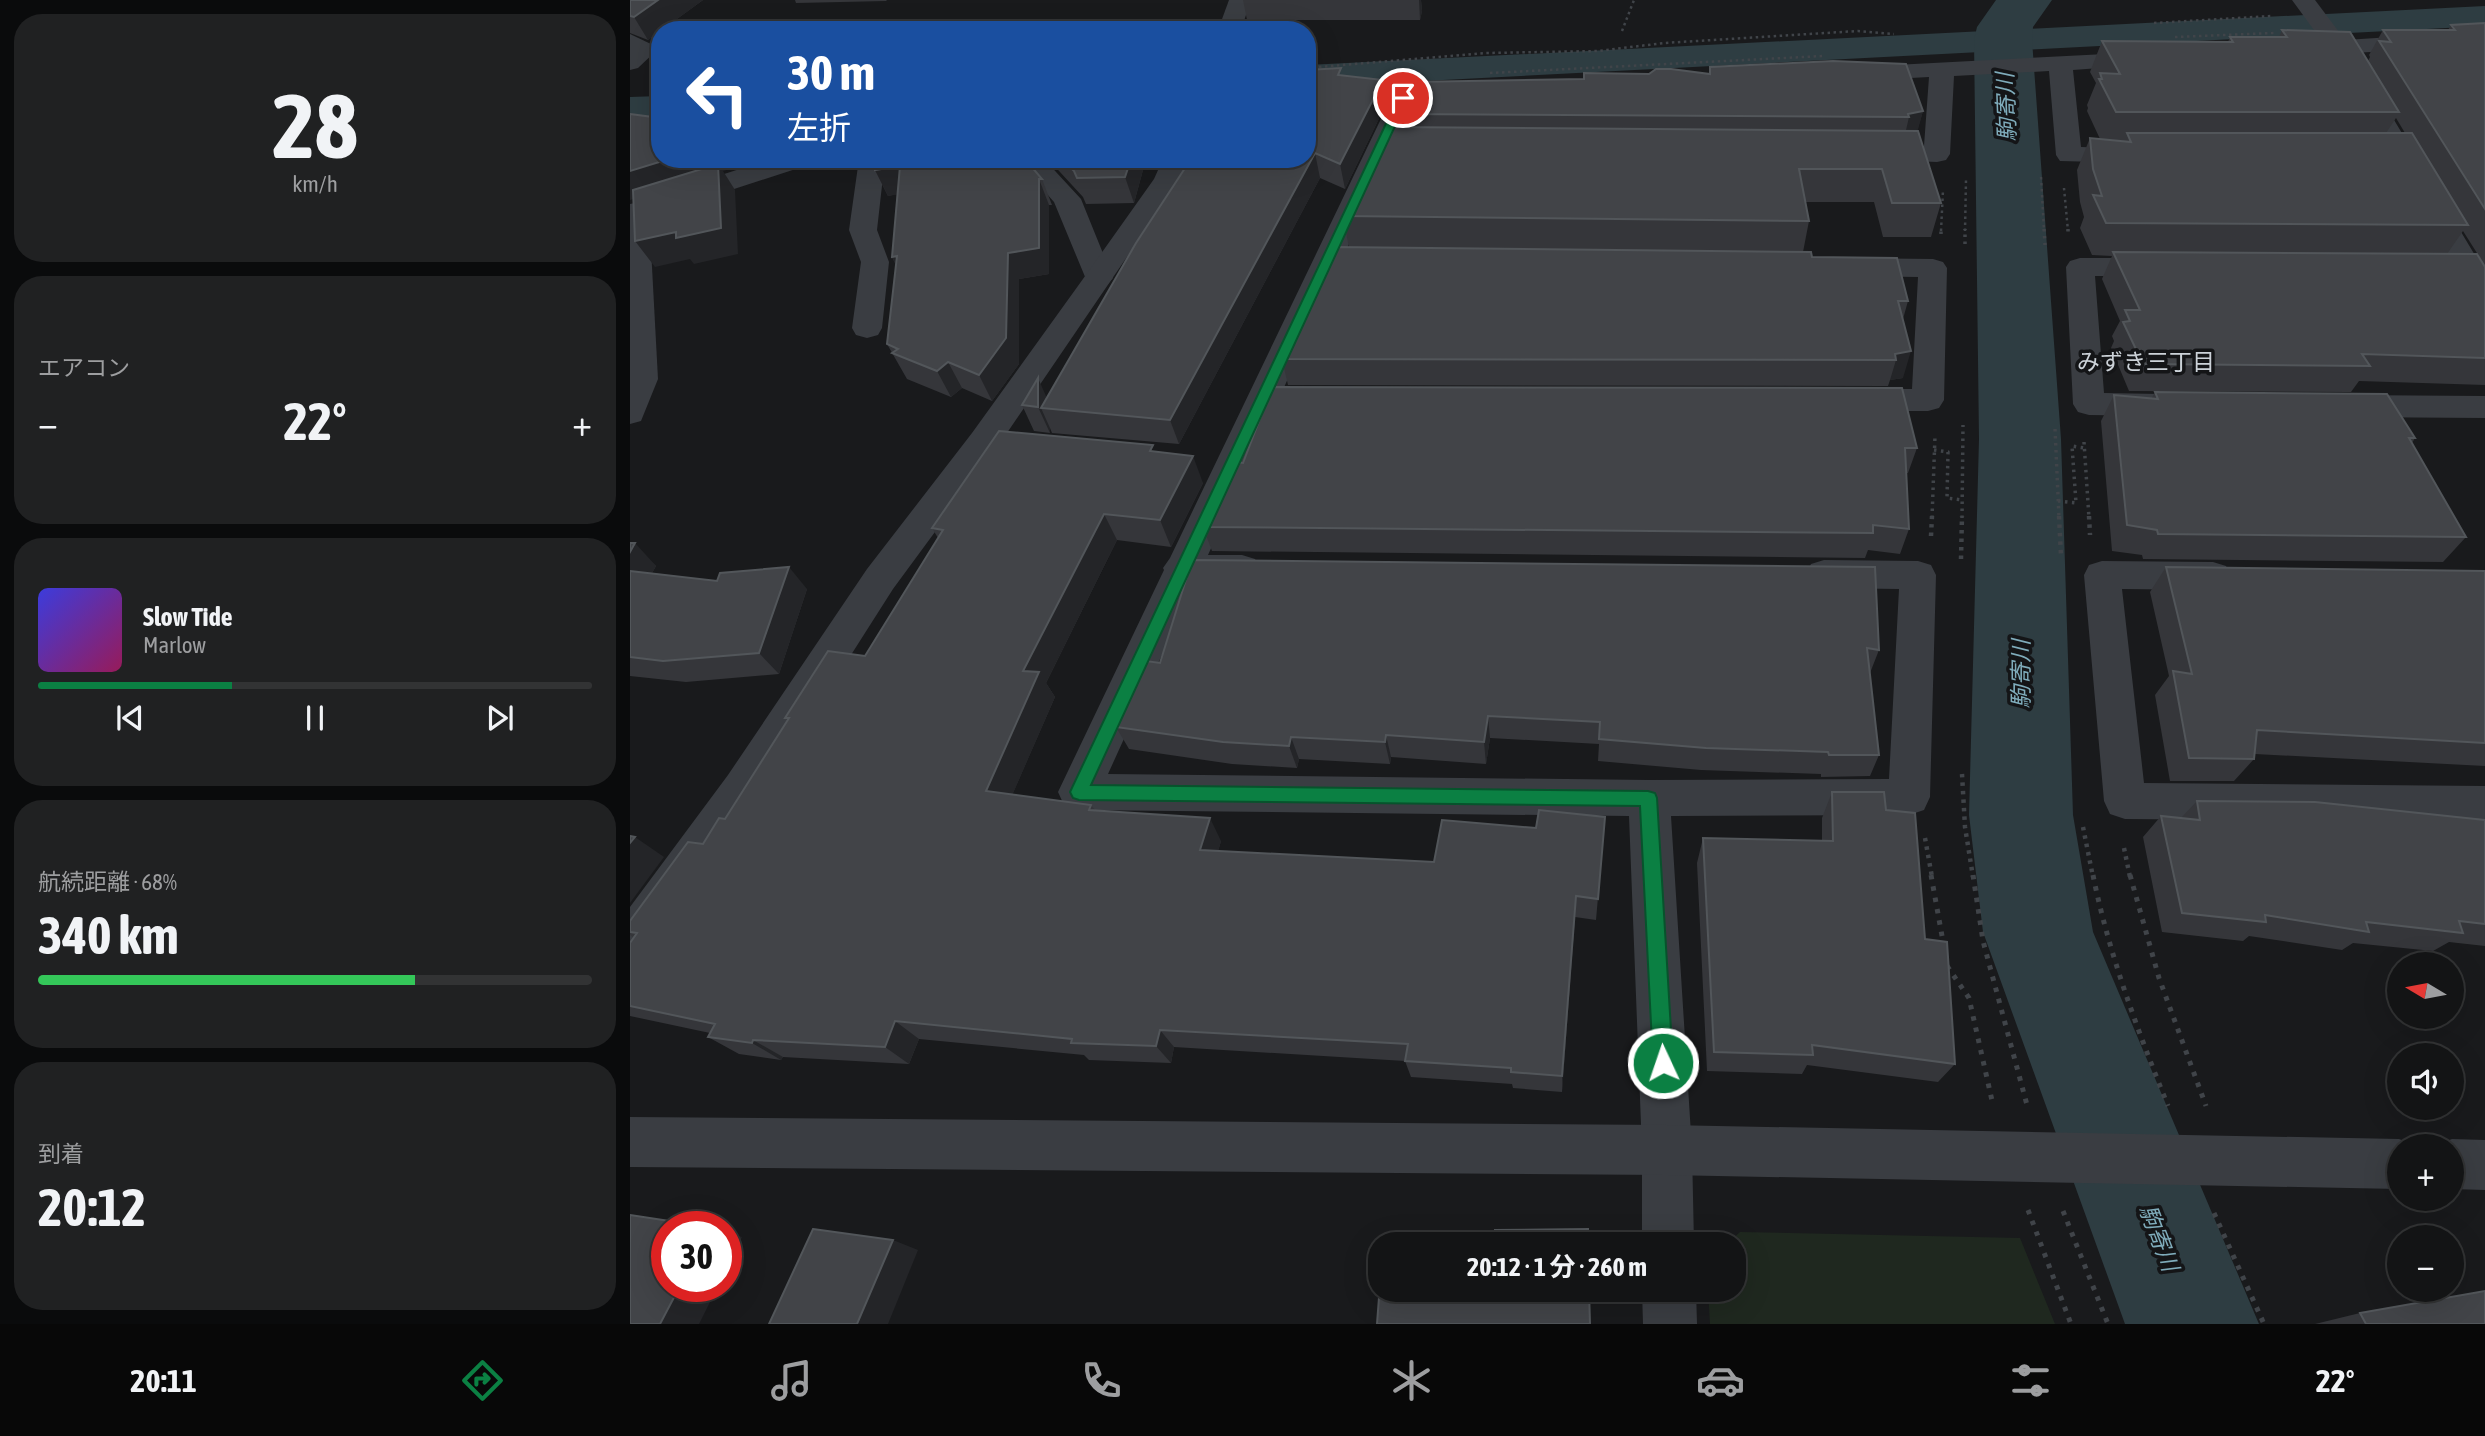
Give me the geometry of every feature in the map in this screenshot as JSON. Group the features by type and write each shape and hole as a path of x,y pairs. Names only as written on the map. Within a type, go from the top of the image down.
{"street":[{"path":"1232,21 1240,0"},
{"path":"2283,51 2321,24 2485,38"},
{"path":"2321,24 2403,155 2455,268 2485,297"},
{"path":"630,41 645,50 630,63"},
{"path":"1829,65 1942,69 2060,64 2172,48"},
{"path":"2060,64 2069,155 2166,155"},
{"path":"1853,153 1937,154 1942,69"},
{"path":"1483,83 1403,98 1392,150 1275,399 1217,463 1181,568 1079,792 1648,798 1909,797 1918,575 1793,574"},
{"path":"2375,155 2403,155"},
{"path":"630,414 642,379 633,211 770,168"},
{"path":"867,328 875,262 863,230 871,168"},
{"path":"1037,168 1066,199 1098,278"},
{"path":"630,944 743,788 880,579 999,442 1098,278 1172,168"},
{"path":"1817,400 1928,400 1933,268 1822,267"},
{"path":"2185,405 2089,404 2080,267 2191,267"},
{"path":"2308,405 2485,407"},
{"path":"1181,568 1279,569"},
{"path":"2252,576 2102,575 2125,801 2485,804"},
{"path":"1648,798 1667,1150 1668,1232"},
{"path":"630,1142 1667,1150 2387,1164"},
{"path":"2464,1164 2485,1165"},
{"path":"1669,1302 1670,1324"}],"path":[{"path":"1622,31 1634,0"},
{"path":"2151,23 2321,24"},
{"path":"2172,48 2321,24"},
{"path":"1316,67 1486,52 1588,52 1664,43 1858,31 1898,35"},
{"path":"1483,83 1829,65"},
{"path":"1933,268 1940,252 1944,164 1937,154"},
{"path":"2069,155 2062,164 2070,254 2080,267"},
{"path":"1965,249 1966,180"},
{"path":"1918,575 1931,554 1936,417 1928,400"},
{"path":"2089,404 2083,419 2091,557 2102,575"},
{"path":"1961,566 1963,417"},
{"path":"2058,501 2076,503 2072,446 2084,448"},
{"path":"1934,450 1948,452 1947,498 1962,500"},
{"path":"1961,763 1965,827 1983,941 2027,1106"},
{"path":"1909,797 1922,821 1948,970 1969,998 1994,1106"},
{"path":"2125,801 2119,823 2131,889 2151,957 2206,1107"},
{"path":"2062,1209 2108,1324"},
{"path":"2028,1210 2071,1324"},
{"path":"2213,1212 2264,1324"}],"shaded area":[{"path":"1746,1232 2020,1238 2055,1324 1710,1324 1709,1302 1746,1302"}],"building":[{"path":"630,0 658,0 634,17 630,16"},
{"path":"2485,23 2485,209 2379,41 2391,42 2383,30 2455,30 2451,25"},
{"path":"2282,30 2350,32 2399,112 2116,112 2099,79 2102,79 2100,73 2120,74 2102,41 2233,42 2230,37 2287,37"},
{"path":"1833,61 1906,64 1923,111 1908,114 1909,117 1396,114 1411,82 1584,79 1584,73 1649,74 1656,69 1710,74 1710,67"},
{"path":"1341,68 1338,75 1383,80 1340,164 1316,153 1316,69"},
{"path":"630,114 651,117 651,165 630,171"},
{"path":"1385,127 1918,131 1941,203 1892,203 1882,169 1799,169 1809,221 1343,216"},
{"path":"2127,133 2412,133 2468,225 2106,223 2093,195 2102,196 2093,169 2090,138 2131,142"},
{"path":"705,168 718,168 721,228 676,238 676,232 635,241 633,190"},
{"path":"900,168 1033,168 1042,179 1039,179 1039,248 1008,253 1006,338 979,375 948,362 937,371 892,353 898,349 887,344 897,256 892,257"},
{"path":"1071,168 1128,168 1125,177 1077,178"},
{"path":"1185,168 1307,168 1170,420 1041,408 1136,243"},
{"path":"1334,247 1811,252 1812,257 1897,258 1908,301 1898,301 1911,351 1895,354 1896,360 1282,359"},
{"path":"2113,252 2477,254 2485,267 2485,358 2362,354 2370,366 2143,364 2123,322 2130,321 2125,310 2140,310"},
{"path":"1038,378 1038,407 1022,405"},
{"path":"1272,387 1902,388 1917,448 1905,448 1909,529 1873,525 1873,533 1203,527 1234,462 1243,463"},
{"path":"2155,392 2387,394 2415,438 2409,438 2466,537 2158,534 2157,530 2127,525 2114,395 2158,399"},
{"path":"999,431 1153,445 1150,451 1193,456 1160,520 1104,514 1023,671 1039,672 986,791 1091,805 1089,810 1210,818 1200,850 1434,862 1442,820 1536,828 1539,810 1605,817 1598,899 1576,896 1562,1076 1511,1072 1511,1068 1405,1061 1408,1044 1160,1030 1156,1046 1071,1043 1072,1039 895,1021 885,1047 753,1040 752,1043 708,1037 715,1024 630,1006 630,943 637,933 630,932 630,921 688,842 703,844 719,818 725,819 828,651 865,656 943,530 932,528"},
{"path":"1192,560 1875,567 1879,650 1867,648 1879,755 1706,748 1599,739 1600,722 1488,716 1484,742 1386,735 1385,742 1291,737 1289,746 1223,742 1116,727 1146,661 1160,663"},
{"path":"789,567 759,653 663,661 630,657 630,571 717,581 720,573"},
{"path":"2166,567 2485,571 2485,743 2257,730 2254,759 2189,758 2173,671 2192,674"},
{"path":"1832,792 1884,792 1886,810 1915,813 1925,939 1947,942 1955,1064 1812,1045 1813,1055 1714,1052 1703,838 1833,841"},
{"path":"2197,801 2315,802 2485,820 2485,924 2459,921 2463,933 2366,922 2369,932 2265,915 2266,922 2182,913 2161,816 2200,820"},
{"path":"630,1215 651,1218 651,1302 672,1302 660,1324 630,1324"},
{"path":"813,1229 893,1240 857,1324 769,1324"},
{"path":"1588,1229 1588,1232 1495,1232"},
{"path":"2485,1291 2485,1324 2366,1324 2360,1313 2422,1302 2464,1302 2464,1295"},
{"path":"1379,1302 1589,1302 1590,1324 1377,1324"}],"waterway":[{"name":"駒寄川","path":"2024,0 2005,27 2003,40 2020,439 2021,815 2038,932 2192,1324"},
{"path":"1316,76 2485,16"},
{"path":"630,108 651,107"}],"district":[{"name":"みずき三丁目","path":"2146,362"}],"route":[{"path":"1403,98 1181,568 1079,792 1648,798 1663,1063"}]}
